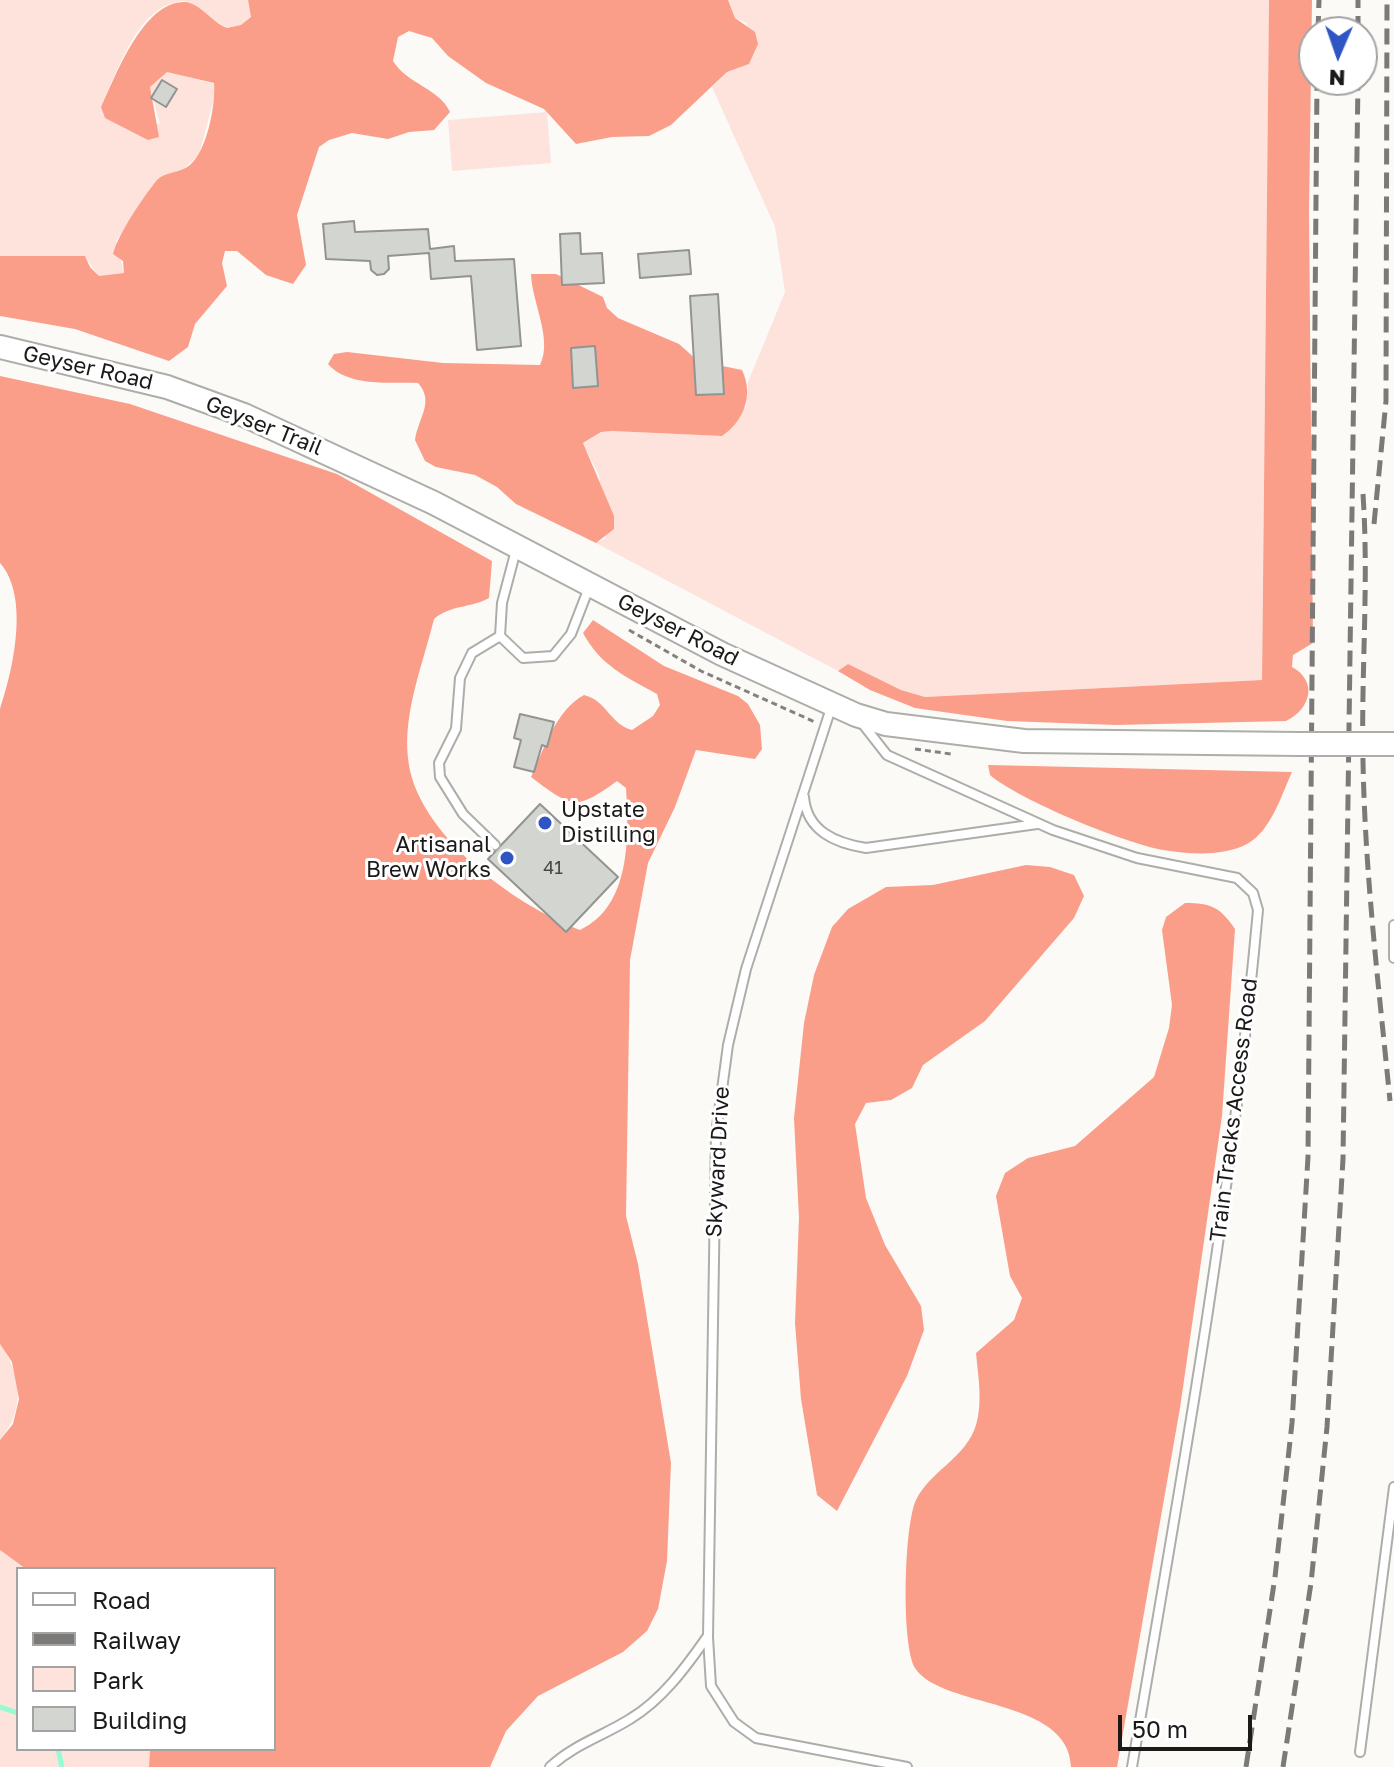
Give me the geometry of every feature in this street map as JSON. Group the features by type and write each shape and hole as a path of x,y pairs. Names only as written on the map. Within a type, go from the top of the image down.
{"street":[{"name":"Geyser Road","path":"0,347 167,387 244,415 434,503 722,654 856,715 913,730 1024,741 1385,744"}],"lane":[{"path":"517,546 502,603 500,636 523,658 553,656 571,634 590,585"},
{"path":"495,845 463,814 440,777 439,763 456,729 460,678 472,653 500,636"},
{"name":"Skyward Drive","path":"833,704 746,969 728,1045 716,1134 708,1637 711,1686 734,1722 756,1738 907,1767"},
{"name":"Train Tracks Access Road","path":"856,715 887,755 1038,824 1137,858 1237,878 1253,893 1258,910 1246,1035 1213,1268 1132,1767"},
{"path":"804,790 805,811 817,829 842,844 866,848 1038,824"},
{"path":"1394,925 1394,958"},
{"path":"1360,1752 1394,1487"},
{"path":"550,1767 565,1752 632,1718 685,1669 708,1637"}],"path":[{"path":"618,624 701,671 806,718"}],"green space":[{"path":"0,0 248,0 251,17 241,25 227,28 185,1 169,4 143,25 115,75 101,106 105,118 160,124 150,87 167,71 214,84 215,95 199,155 181,171 158,180 116,241 124,273 99,277 85,256 0,256"},
{"path":"728,0 1269,0 1262,680 925,697 901,690 848,664 838,671 596,543 606,538 599,475 583,444 601,432 612,431 722,436 746,407 748,382 785,292 775,227 712,87 727,72 749,64 747,23 735,18"},
{"path":"547,112 551,163 452,171 448,120"},
{"path":"0,1344 13,1368 18,1392 14,1417 0,1440"},
{"path":"0,1550 23,1567 16,1567 16,1751 150,1751 149,1767 0,1767"}],"shaded area":[{"path":"248,0 728,0 735,18 755,32 758,44 749,64 727,72 671,125 649,136 612,137 576,144 544,109 486,83 448,56 432,38 409,31 398,37 393,61 406,75 438,97 450,112 434,130 409,132 388,139 352,133 329,140 319,147 297,215 306,265 293,284 266,275 237,251 225,251 222,263 227,286 195,324 188,347 169,361 75,329 0,316 0,256 85,256 99,276 124,273 123,261 113,254 120,236 157,180 186,168 196,158 209,127 214,83 167,72 150,87 159,137 148,140 105,118 101,107 133,42 157,13 171,5 186,2 197,6 227,28 241,25 251,17"},
{"path":"1269,0 1312,0 1312,16 1298,16 1298,96 1311,96 1313,643 1293,655 1292,667 1306,680 1306,702 1295,716 1286,721 1116,725 1007,721 915,708 870,690 838,671 848,664 901,690 925,697 1262,680"},
{"path":"531,274 556,274 603,297 607,308 618,318 679,344 698,361 742,370 745,379 745,407 736,423 722,436 612,431 601,432 583,443 614,516 614,529 596,543 516,504 497,487 475,475 436,467 425,461 415,440 425,404 423,390 418,383 358,380 346,377 328,364 334,354 347,352 443,363 540,365 543,332"},
{"path":"0,376 130,404 337,474 492,561 489,598 447,611 434,619 411,706 408,758 415,786 429,813 448,839 472,863 526,903 580,930 597,919 618,887 626,848 626,788 617,781 592,797 574,802 556,795 531,777 558,720 584,695 598,702 618,723 632,730 653,716 660,705 657,694 615,669 597,654 583,633 593,620 664,666 738,696 748,704 760,725 762,749 755,759 696,750 675,807 648,863 630,960 626,1216 638,1264 671,1463 667,1561 658,1609 647,1631 623,1652 538,1696 506,1731 490,1767 149,1767 150,1751 276,1751 276,1567 23,1567 0,1550 0,1440 13,1424 19,1399 12,1362 0,1344 0,709 14,655 17,614 9,577 0,563"},
{"path":"988,765 1292,772 1274,812 1255,838 1227,851 1194,853 1146,846 1073,819 1004,785 990,775"},
{"path":"1026,865 1050,867 1074,875 1084,896 1074,918 985,1021 923,1065 912,1088 891,1100 866,1103 855,1124 866,1198 885,1245 921,1306 924,1330 907,1376 837,1511 817,1495 801,1399 795,1323 799,1218 794,1118 804,1023 814,975 832,927 848,909 886,887 933,885"},
{"path":"1185,903 1214,908 1235,929 1222,1116 1180,1408 1117,1767 1071,1767 1065,1744 1049,1728 1028,1716 950,1691 929,1681 915,1668 906,1611 909,1533 912,1513 922,1490 965,1446 976,1425 980,1398 976,1353 1014,1320 1022,1298 1010,1276 996,1196 1005,1173 1028,1158 1075,1146 1154,1077 1169,1028 1172,1005 1162,930 1166,917"}],"building":[{"path":"162,80 177,89 166,107 151,98"},
{"path":"354,221 355,232 428,229 430,249 454,246 455,261 514,259 521,346 477,350 471,276 431,279 429,253 388,256 389,269 377,275 371,270 370,261 326,259 323,224"},
{"path":"580,233 581,254 602,253 604,283 562,285 560,234"},
{"path":"689,250 691,274 640,278 638,254"},
{"path":"718,294 724,394 696,395 690,296"},
{"path":"595,346 598,386 573,388 571,348"},
{"path":"520,714 554,722 547,747 542,745 534,772 514,767 521,740 514,738"},
{"path":"540,804 618,877 566,932 488,859"}],"waterway":[{"path":"0,1707 16,1712"},
{"path":"58,1751 62,1767"}],"railway":[{"path":"1318,16 1319,0"},
{"path":"1358,0 1358,16"},
{"path":"1374,524 1386,401 1387,0"},
{"path":"1246,1767 1275,1577 1292,1423 1308,1157 1317,96"},
{"path":"1283,1767 1311,1583 1327,1427 1343,1159 1358,96"},
{"path":"1363,494 1364,804 1390,1101"}],"place":[{"name":"Upstate Distilling","path":"545,823"},
{"name":"Artisanal Brew Works","path":"507,858"}]}
